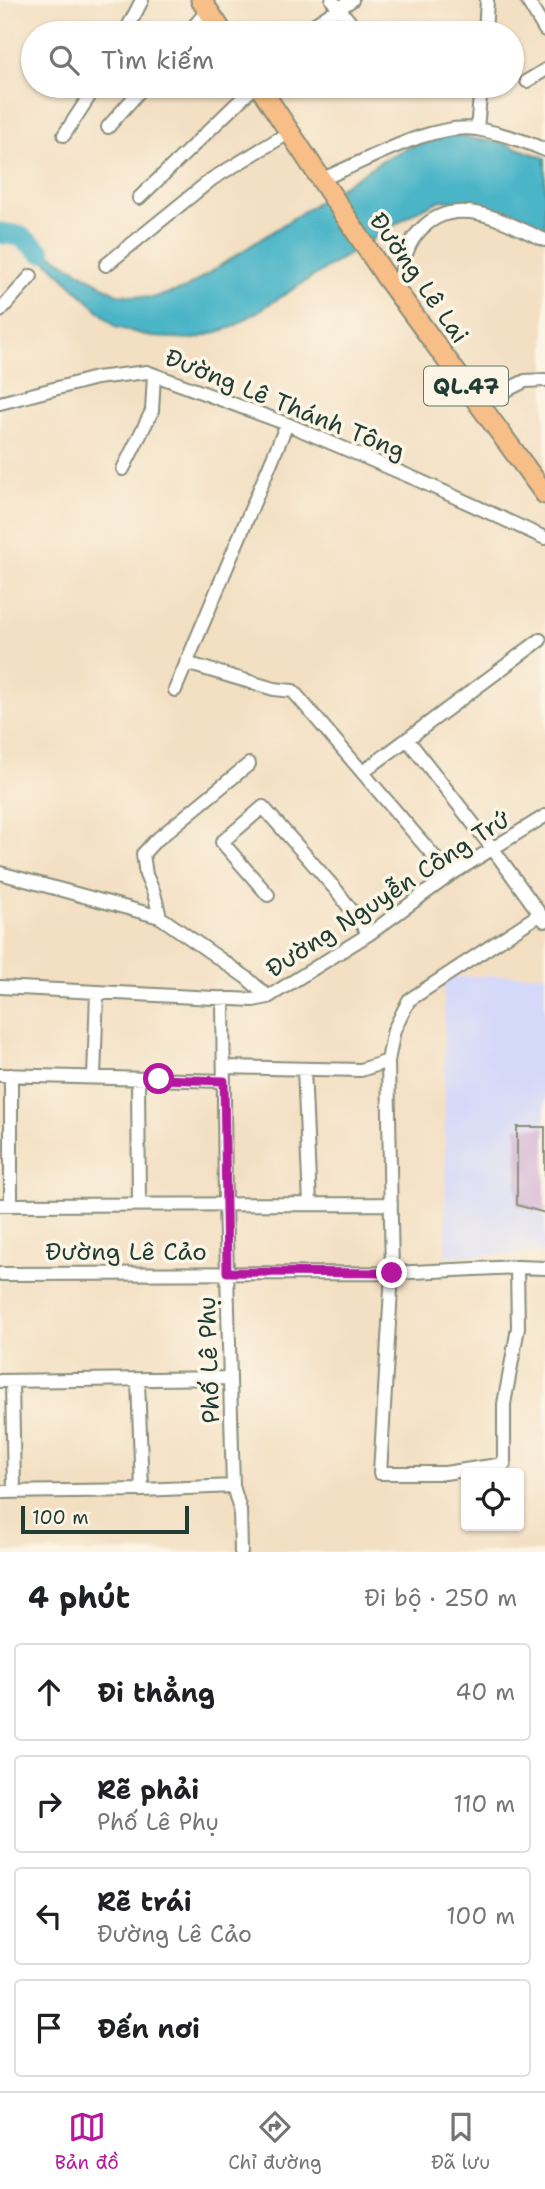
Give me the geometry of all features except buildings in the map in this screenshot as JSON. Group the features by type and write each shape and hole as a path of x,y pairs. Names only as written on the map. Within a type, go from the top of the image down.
{"highway":[{"path":"204,5 215,21"},
{"name":"Đường Lê Lai","path":"266,98 392,284 545,494"}],"street":[{"path":"131,21 142,0"},
{"path":"316,21 335,5 352,0"},
{"path":"486,21 487,0"},
{"path":"527,0 545,30"},
{"path":"195,21 204,5"},
{"path":"335,5 349,21"},
{"path":"527,80 545,70"},
{"path":"64,135 88,98"},
{"path":"108,127 133,98"},
{"path":"139,198 244,98"},
{"path":"477,129 480,98"},
{"path":"324,182 414,138 444,130 477,129 545,150"},
{"path":"106,265 212,179 290,132"},
{"path":"392,284 416,234 435,219 450,212 484,213 545,240"},
{"path":"0,311 31,276"},
{"name":"Đường Lê Thánh Tông","path":"0,403 96,378 147,372 287,424 545,538"},
{"path":"123,469 152,411 154,374"},
{"path":"479,404 525,381 545,380"},
{"path":"175,690 287,424"},
{"path":"363,772 540,640"},
{"path":"186,663 274,689 293,691 450,875"},
{"path":"407,739 542,917 409,1000 394,1030 388,1060 392,1273 380,1473 423,1474 504,1464 504,1404 518,1328 517,1267"},
{"path":"160,917 143,863 146,849 249,764"},
{"path":"268,895 222,842 262,807 337,891 369,934"},
{"name":"Đường Nguyễn Công Trứ","path":"0,987 253,1000 268,998 369,934 450,875 545,816"},
{"path":"0,873 160,917 247,978 268,998"},
{"path":"94,1077 97,992"},
{"name":"Phố Lê Phụ","path":"223,998 225,1203 233,1486 240,1510 241,1552"},
{"path":"224,1067 361,1070 388,1060"},
{"path":"304,1069 310,1204"},
{"path":"224,1081 5,1075 6,1205 391,1204"},
{"path":"138,1079 139,1204"},
{"name":"Đường Lê Cảo","path":"0,1273 392,1273 545,1268"},
{"path":"14,1492 6,1381 230,1378"},
{"path":"138,1380 142,1490"},
{"path":"0,1492 233,1486"}],"shaded area":[{"path":"545,974 545,1253 446,1256 444,977"}],"water":[{"path":"454,135 505,144 545,158 545,233 469,203 441,200 417,211 233,327 195,339 152,337 116,327 20,236 117,294 152,298 184,289 386,158 425,140"}],"waterway":[{"path":"0,233 20,236 41,252"}],"route":[{"path":"159,1079 224,1081 227,1272 392,1273"}]}
